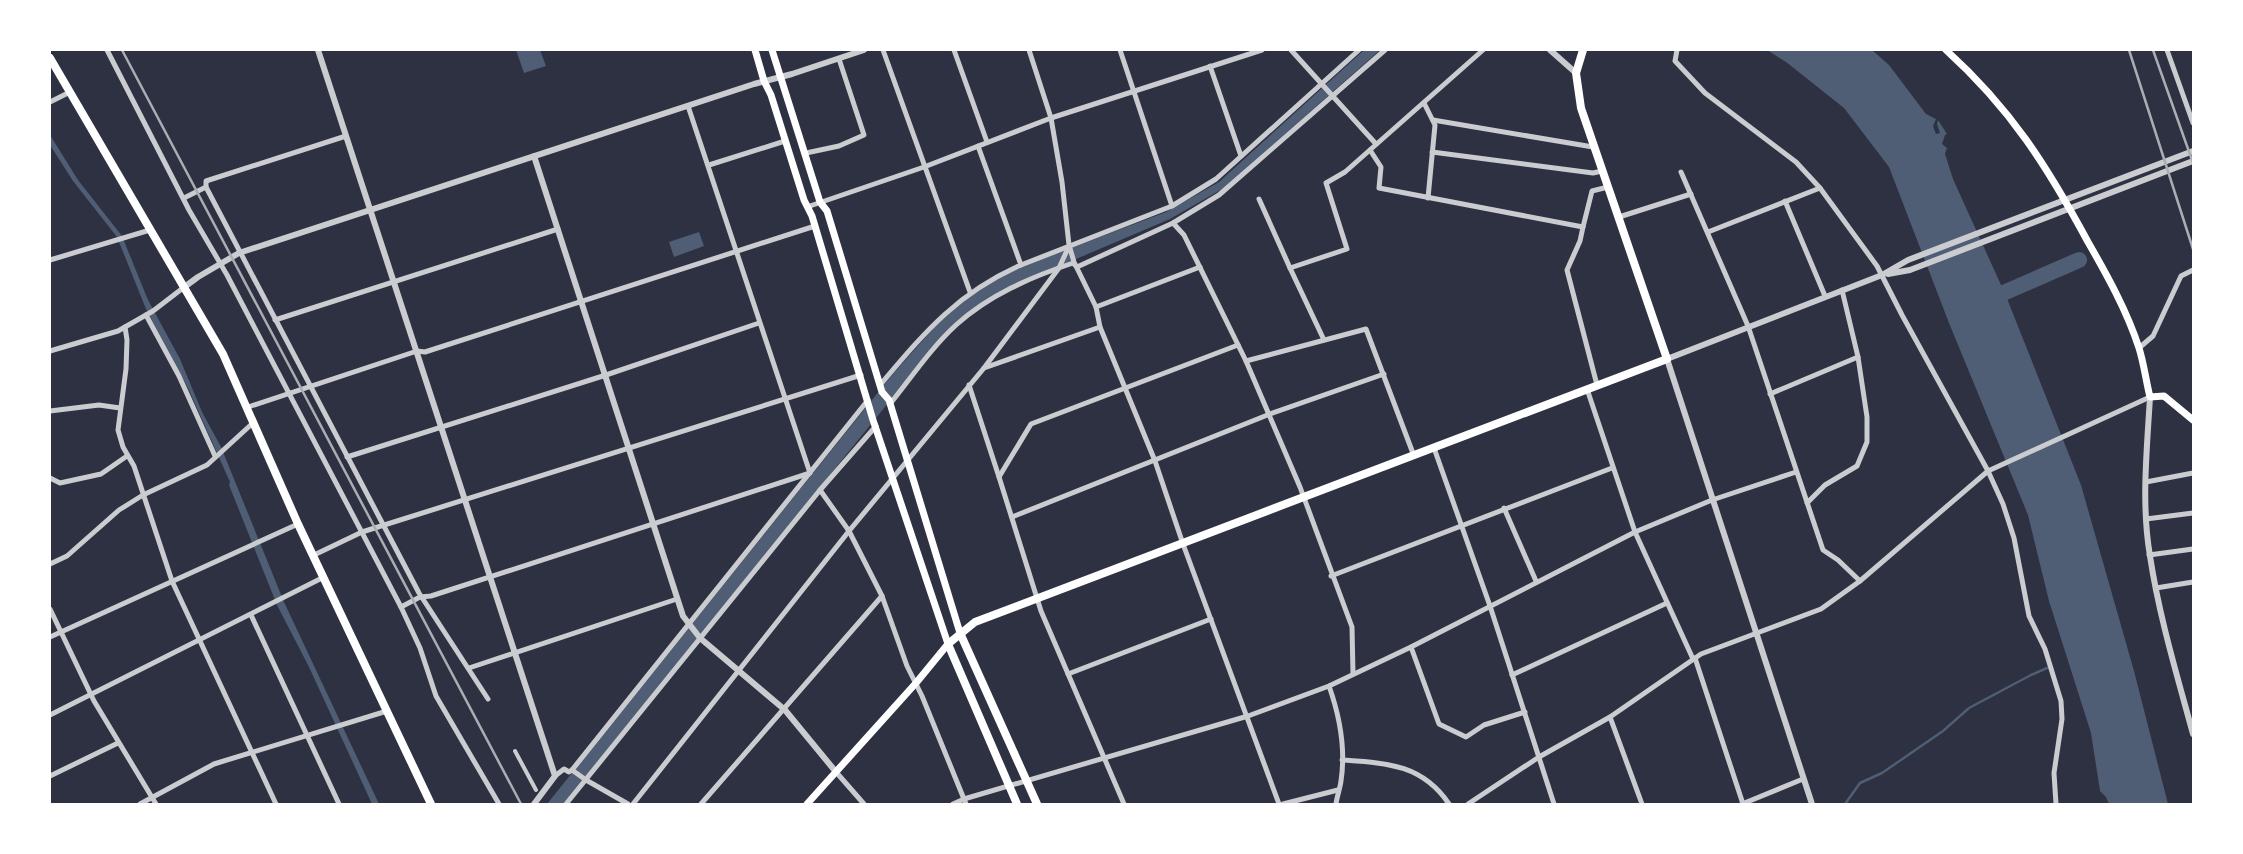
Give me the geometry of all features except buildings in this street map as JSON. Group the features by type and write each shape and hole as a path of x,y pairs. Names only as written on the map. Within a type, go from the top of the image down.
{"main road":[{"path":"754,50 815,226 862,375 874,423 894,478 948,644 1017,804"},
{"path":"772,50 820,202 827,211 881,389 890,402 960,633 1037,804"},
{"path":"807,804 916,683 948,644 975,622 1304,499 1667,358 1581,108 1576,73 1584,50"},
{"path":"1946,50 1996,99 2034,148 2057,184 2109,279 2139,348 2150,397 2164,396 2193,420"},
{"path":"50,58 223,354 298,524 431,804"}],"street":[{"path":"107,50 401,607 420,648 436,696 499,804"},
{"path":"318,50 555,776"},
{"path":"883,50 970,292"},
{"path":"954,50 988,142"},
{"path":"1029,50 1051,118 1069,247 1096,307 1100,327 1155,461 1182,544 1248,716 1278,804"},
{"path":"1120,50 1172,206"},
{"path":"807,207 924,166 1051,118 1262,50"},
{"path":"1291,50 1376,144"},
{"path":"881,389 923,334 970,292 997,276 1021,265 1172,206 1216,179 1359,50"},
{"path":"890,402 949,331 964,318 1002,292 1060,267 1073,263 1076,265 1173,223 1219,195 1384,50"},
{"path":"1290,268 1347,249 1326,182 1345,172 1483,50"},
{"path":"1550,50 1576,73"},
{"path":"1677,50 1675,61 1705,93 1796,162 1820,188 1872,256 1988,471 2003,504 2014,538 2029,616 2045,650 2061,701 2062,719 2054,773 2056,804"},
{"path":"2167,50 2193,123"},
{"path":"50,351 125,327 149,313 219,264 239,253 860,51"},
{"path":"806,154 839,146 864,135 839,59"},
{"path":"1210,66 1241,156"},
{"path":"50,102 70,92"},
{"path":"1424,102 1435,125 1428,198"},
{"path":"688,106 810,474"},
{"path":"1433,120 1593,147"},
{"path":"346,136 206,181 206,188 419,593 424,597 488,700"},
{"path":"709,165 786,141"},
{"path":"978,146 1021,265"},
{"path":"1370,150 1381,167 1379,188 1583,227"},
{"path":"1812,804 1667,358 1882,275 1908,260 2193,150"},
{"path":"1432,152 1593,173 1602,171"},
{"path":"534,156 683,616 700,638 785,710 864,804"},
{"path":"1882,275 1910,270 2193,161"},
{"path":"1681,172 1748,326 1823,550 1838,560 1860,581"},
{"path":"1597,385 1566,270 1580,241 1592,191 1608,187"},
{"path":"184,198 206,188"},
{"path":"1708,232 1820,188"},
{"path":"1619,217 1691,194"},
{"path":"1259,199 1324,340"},
{"path":"1785,201 1825,296"},
{"path":"1173,223 1184,235 1246,361 1270,414 1304,499 1331,576 1352,627 1353,674"},
{"path":"248,407 417,351 425,352 815,226"},
{"path":"275,320 558,229"},
{"path":"50,260 150,230"},
{"path":"633,804 849,530 984,368 1060,267 1069,247"},
{"path":"1096,307 1200,267"},
{"path":"2139,348 2153,336 2181,276 2193,270"},
{"path":"1807,504 1825,484 1857,466 1867,442 1867,417 1858,357 1842,290"},
{"path":"149,313 216,455"},
{"path":"347,457 606,375 759,323"},
{"path":"125,327 127,340 126,369 118,430 127,456 134,466 172,581 276,804"},
{"path":"984,368 1100,327"},
{"path":"1246,361 1366,329 1414,456"},
{"path":"999,477 1031,424 1238,345"},
{"path":"1770,394 1858,357"},
{"path":"1012,517 1270,414 1384,374"},
{"path":"314,555 362,532 384,527 862,375"},
{"path":"969,385 1041,611 1124,804"},
{"path":"1586,389 1635,532 1694,659 1743,804 1804,779"},
{"path":"1468,804 1539,757 1610,717 1694,659 1821,609 1860,581 1996,466 2086,424 2150,397 2146,482 2149,556 2193,734"},
{"path":"572,770 869,399"},
{"path":"50,411 99,404 120,408"},
{"path":"50,564 67,556 119,510 143,495 207,465 254,422"},
{"path":"566,804 874,423"},
{"path":"1434,448 1490,606 1554,804"},
{"path":"50,478 60,483 101,474 127,456"},
{"path":"1331,576 1612,468"},
{"path":"953,804 1027,780 1248,716 1329,686 1411,647 1536,581 1635,532 1712,500 1796,472"},
{"path":"401,607 424,597 810,474"},
{"path":"2146,482 2193,474"},
{"path":"820,490 849,530 882,596 907,666 916,683 965,801"},
{"path":"1504,508 1536,581"},
{"path":"2146,519 2193,513"},
{"path":"50,637 298,524"},
{"path":"2149,556 2193,549"},
{"path":"50,715 324,577"},
{"path":"2156,588 2193,582"},
{"path":"701,804 785,710 882,596"},
{"path":"469,668 677,599"},
{"path":"1512,675 1667,603"},
{"path":"50,608 91,694 118,743 156,804"},
{"path":"251,615 339,804"},
{"path":"1068,674 1211,619"},
{"path":"1411,647 1439,724 1466,737 1484,725 1524,712"},
{"path":"1329,686 1339,713 1342,760 1341,784 1336,804"},
{"path":"140,804 214,764 387,711"},
{"path":"1610,717 1642,804"},
{"path":"50,776 118,743"},
{"path":"515,751 536,790"},
{"path":"1342,760 1387,764 1405,768 1437,788 1449,804"},
{"path":"538,802 555,776 564,769 570,772 572,770 628,804"},
{"path":"1283,804 1338,790"}],"water":[{"path":"516,50 540,50 546,66 524,73"},
{"path":"1364,50 1380,50 1224,188 1170,219 1001,291 990,297 936,344 563,804 547,804 892,375 940,321 983,286 1021,267 1166,212 1219,182"},
{"path":"1767,50 1872,50 1889,65 1926,114 1936,119 1933,126 1936,134 1940,133 1937,124 1938,120 1947,134 1942,144 1947,148 1945,154 1953,179 2006,296 2081,485 2134,671 2168,804 2109,804 2106,797 2100,791 2091,733 2049,601 2028,515 1949,323 1889,167 1844,108 1786,62"},
{"path":"50,135 78,180 122,236 148,300 180,359 202,412 221,447 284,602 379,804 372,804 309,667 277,605 229,485 230,482 187,386 146,309 117,237 73,181 50,145"},
{"path":"699,232 704,246 674,257 669,242"}],"waterway":[{"path":"1985,301 2079,260"},
{"path":"1845,804 1860,783 1882,773 1943,731 1969,708 2047,668"}],"railway":[{"path":"122,50 521,804"},
{"path":"2129,50 2193,249"},
{"path":"2153,50 2193,163"}]}
